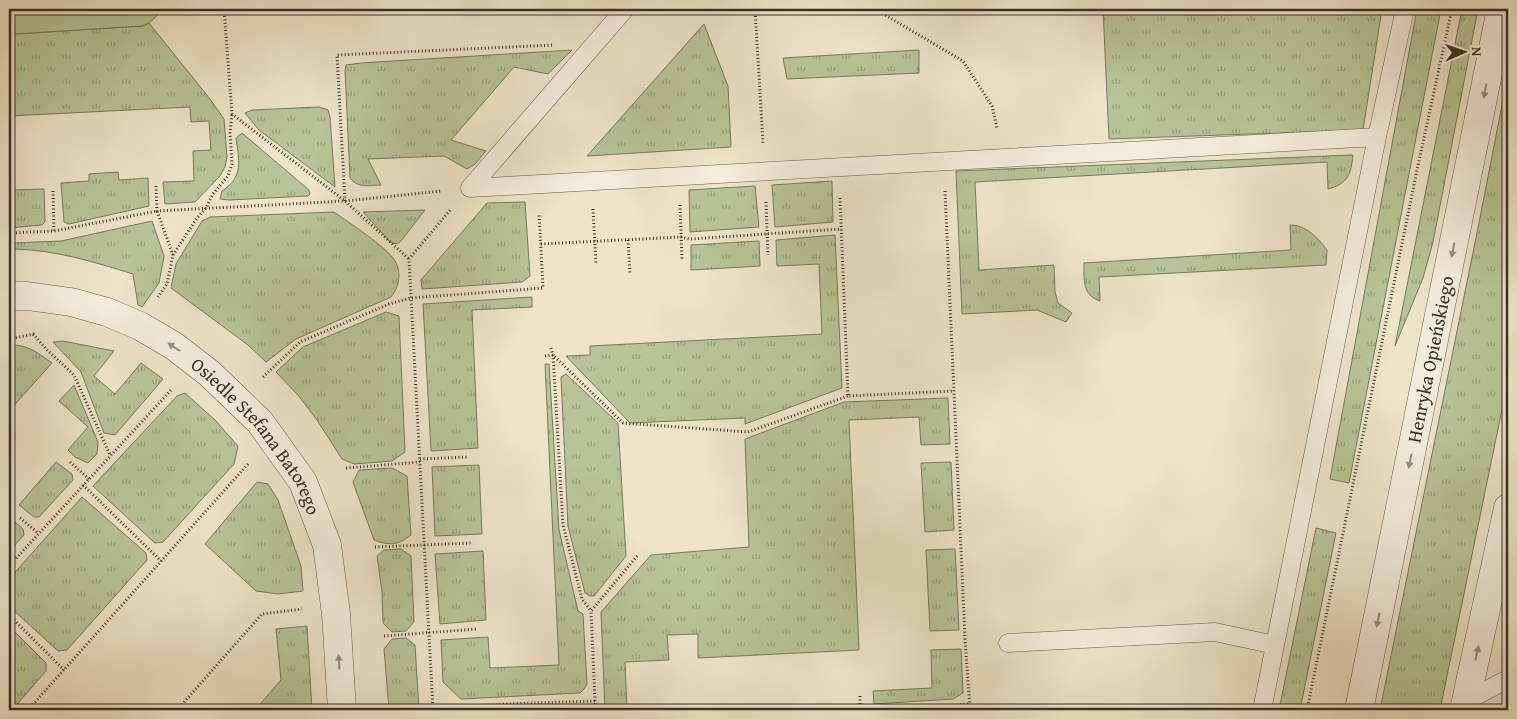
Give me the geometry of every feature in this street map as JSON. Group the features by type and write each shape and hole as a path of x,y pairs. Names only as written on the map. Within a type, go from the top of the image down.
{"street":[{"name":"Henryka Opieńskiego","path":"1360,710 1501,9"},
{"name":"Osiedle Stefana Batorego","path":"9,296 27,296 71,302 107,312 140,326 174,346 209,372 260,422 303,482 327,546 336,614 342,710"},
{"path":"1468,707 1505,546 1508,508"}],"lane":[{"path":"470,188 626,9"},
{"path":"1262,710 1377,137 1405,9"},
{"path":"470,188 1377,137"},
{"path":"1008,643 1215,632 1275,645"},
{"path":"1468,707 1508,679"}],"path":[{"path":"173,254 196,218 206,208 213,194 228,176 232,164 230,132 232,114 224,9"},
{"path":"755,9 768,255"},
{"path":"877,9 963,61 992,106 1003,158"},
{"path":"1307,710 1417,170 1452,9"},
{"path":"9,32 13,27"},
{"path":"344,201 337,55 596,43"},
{"path":"232,114 344,201 409,259"},
{"path":"944,161 965,639 970,710"},
{"path":"838,167 848,396"},
{"path":"678,176 682,260"},
{"path":"591,181 596,264"},
{"path":"238,400 300,342 389,304 410,298 544,288 537,184"},
{"path":"156,186 157,211 344,201 470,188"},
{"path":"470,188 409,259 433,710 505,704 594,701"},
{"path":"9,234 54,231 53,191"},
{"path":"541,244 681,237 690,239 841,229"},
{"path":"628,240 630,273"},
{"path":"33,334 46,350 74,375 110,455"},
{"path":"551,348 553,355 563,525 582,599 591,611 595,710"},
{"path":"553,355 624,423 748,432 848,396 954,391"},
{"path":"544,356 553,355"},
{"path":"9,566 173,388"},
{"path":"346,468 468,457"},
{"path":"28,710 252,459"},
{"path":"70,462 89,478"},
{"path":"83,485 161,561"},
{"path":"20,518 38,533"},
{"path":"375,548 472,543"},
{"path":"591,611 638,555"},
{"path":"178,710 262,614 304,609"},
{"path":"9,615 64,670"},
{"path":"384,636 477,629"},
{"path":"860,696 860,710"},
{"path":"505,704 514,710"},
{"path":"876,710 969,704"}],"green space":[{"path":"12,9 158,9 158,15 142,26 14,34"},
{"path":"1103,9 1382,9 1363,130 1109,139"},
{"path":"1417,9 1441,9 1349,483 1330,479"},
{"path":"1462,9 1478,9 1433,242 1423,278 1395,346"},
{"path":"149,23 224,119 227,157 225,167 220,176 195,202 165,204 163,182 194,181 193,151 211,150 209,121 191,122 190,107 9,116 9,40 14,34 142,26"},
{"path":"704,24 728,86 731,147 587,156"},
{"path":"572,50 548,74 514,67 451,140 486,151 475,164 467,169 444,156 368,159 381,185 361,185 350,178 346,65"},
{"path":"919,50 919,73 787,79 783,58"},
{"path":"1508,74 1508,378 1505,395 1440,710 1380,710 1479,223"},
{"path":"319,107 328,110 330,117 335,187 259,130 245,113 252,110"},
{"path":"242,133 309,190 310,194 308,196 220,199 222,191 229,186 237,174 239,161 236,138"},
{"path":"1353,155 1347,177 1340,184 1328,189 1327,162 975,182 979,270 1054,265 1055,292 1058,303 1072,313 1066,322 1037,310 962,314 956,171"},
{"path":"118,172 119,180 148,178 149,206 69,224 64,222 61,183 89,181 89,174"},
{"path":"832,181 833,222 775,227 772,185"},
{"path":"9,185 13,185 13,190 44,189 45,222 42,225 9,228"},
{"path":"755,186 759,227 690,232 689,190"},
{"path":"525,202 530,276 522,282 422,289 421,280 487,203"},
{"path":"425,210 397,244 390,242 363,212"},
{"path":"334,212 376,242 395,261 399,275 396,289 391,297 296,339 266,362 248,345 171,288 176,264 202,221 210,217"},
{"path":"152,221 164,256 159,283 142,307 138,305 133,274 60,254 14,249 14,243 61,241"},
{"path":"1290,225 1301,227 1320,241 1327,250 1326,265 1099,277 1100,301 1090,295 1085,286 1084,263 1291,250"},
{"path":"835,235 842,388 745,424 745,418 630,423 566,356 590,355 590,346 822,334 819,264 777,266 776,240"},
{"path":"759,241 760,266 691,270 691,245"},
{"path":"532,297 532,307 472,310 478,448 431,451 423,304"},
{"path":"386,312 399,316 405,452 392,461 354,464 342,459 317,420 298,395 276,372 303,347"},
{"path":"63,341 114,351 94,376 115,394 141,363 163,379 115,435 104,433 81,372 53,342"},
{"path":"9,345 27,348 52,363 9,411"},
{"path":"545,364 549,364 559,530 578,611 583,614 587,684 580,693 461,699 443,682 441,640 488,637 490,668 559,665"},
{"path":"566,374 618,423 626,556 594,596 585,593 568,526 561,377"},
{"path":"74,385 98,442 97,454 88,463 75,457 68,450 88,427 59,401"},
{"path":"185,393 215,420 238,446 234,464 163,542 155,543 93,486 177,396"},
{"path":"948,398 950,444 921,445 919,417 849,420 859,650 698,658 698,634 667,635 669,660 625,662 627,710 605,710 601,612 651,555 749,547 745,439 844,402"},
{"path":"56,462 72,474 73,480 39,517 34,517 19,505"},
{"path":"951,462 954,530 925,532 921,463"},
{"path":"479,465 482,534 435,536 432,467"},
{"path":"392,468 407,476 411,535 398,543 389,544 374,540 353,482 359,470"},
{"path":"257,482 268,484 278,500 301,566 303,591 278,594 256,591 205,544"},
{"path":"82,497 146,553 147,560 67,650 58,651 9,606 9,579"},
{"path":"9,517 23,529 24,535 9,551"},
{"path":"1316,528 1336,533 1300,710 1279,710"},
{"path":"401,549 411,556 414,622 406,631 392,632 383,623 382,592 377,556 384,550"},
{"path":"955,549 959,630 930,631 926,550"},
{"path":"483,551 486,620 440,624 435,554"},
{"path":"9,626 46,663 46,671 12,710 9,710"},
{"path":"307,626 312,710 255,710 281,680 276,629"},
{"path":"406,638 415,645 419,710 389,710 384,649 392,639"},
{"path":"961,649 963,693 953,699 874,704 873,691 932,688 931,650"}]}
